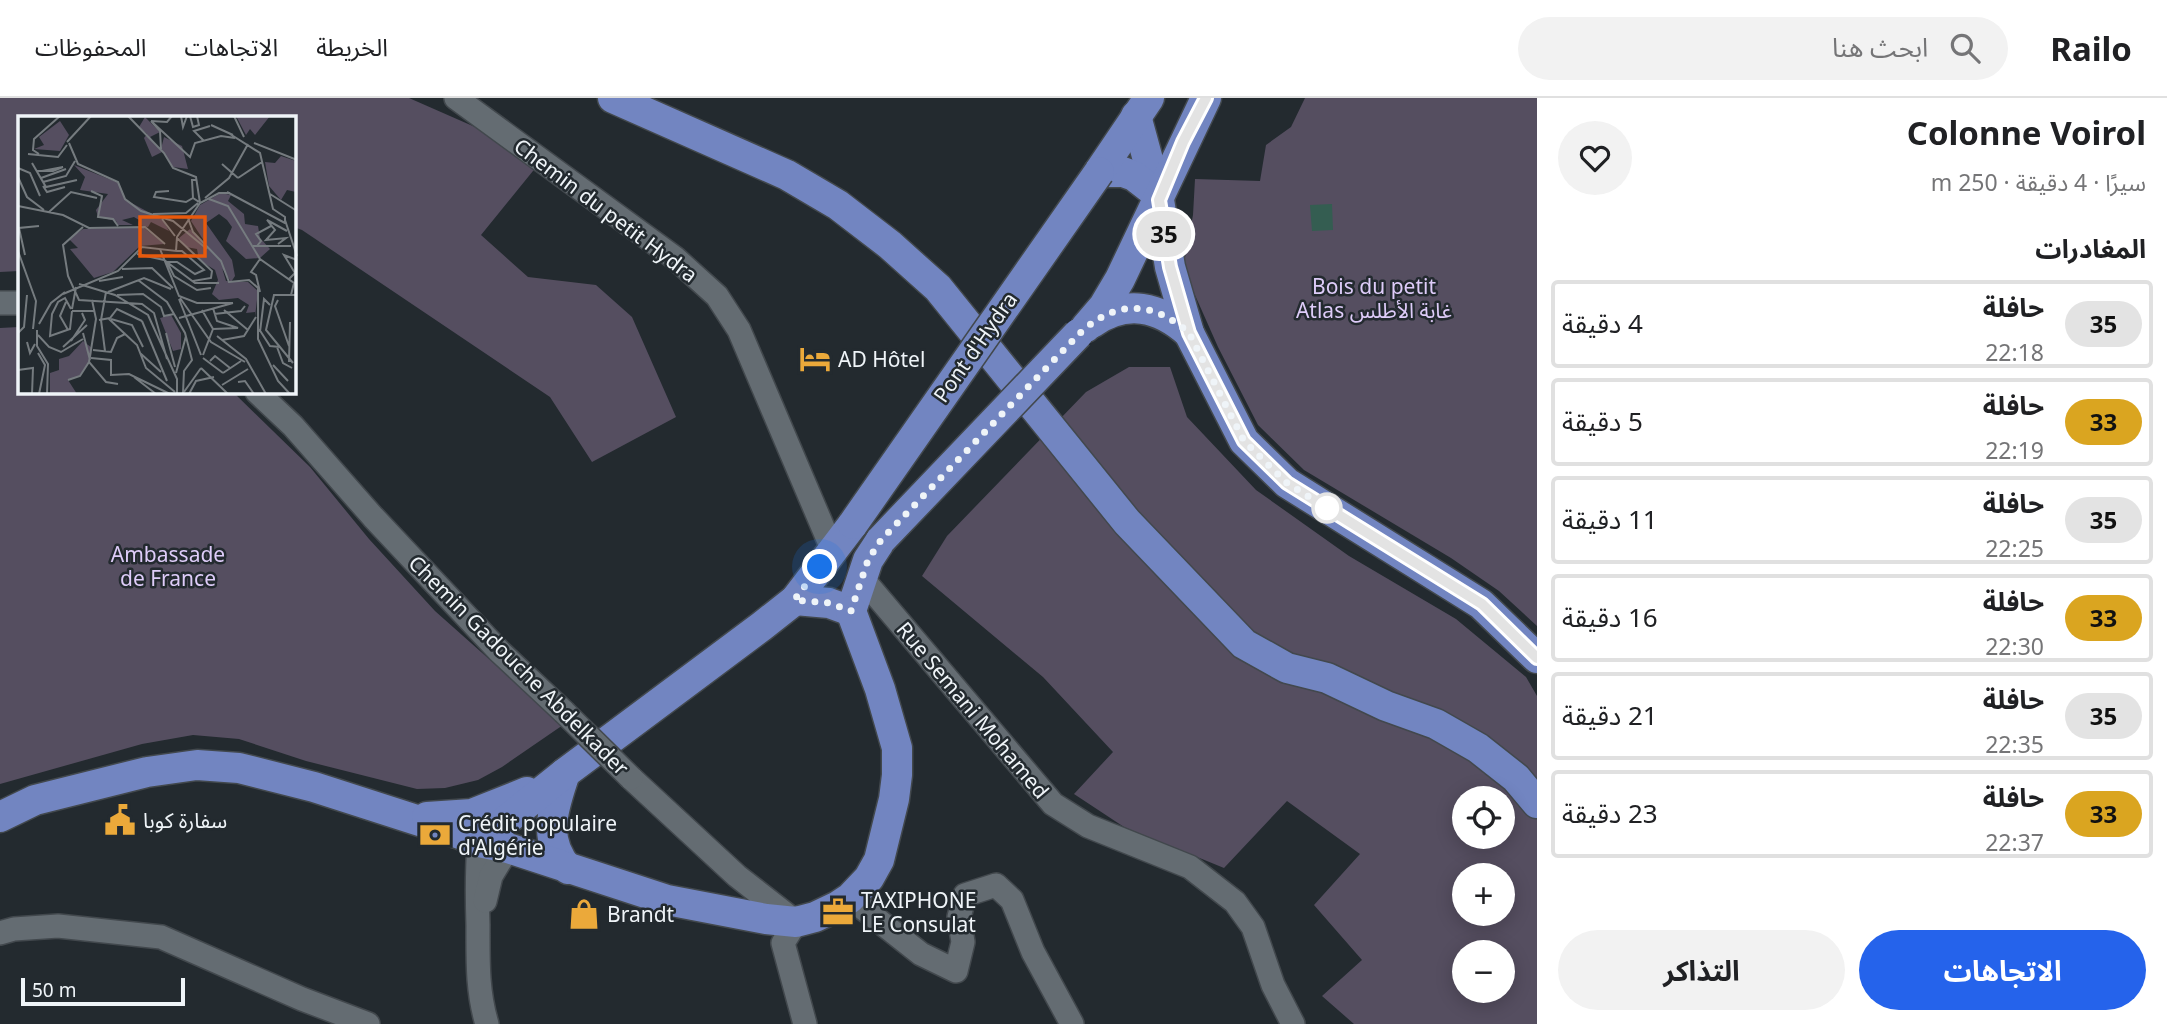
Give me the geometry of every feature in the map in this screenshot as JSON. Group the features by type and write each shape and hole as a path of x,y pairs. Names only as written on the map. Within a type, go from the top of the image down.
{"main road":[{"path":"614,98 788,175 838,205 890,245 938,288 1126,522 1244,644 1287,668 1327,678 1386,706 1436,723 1478,748 1516,778 1537,803"},
{"path":"0,817 35,800 147,772 197,765 239,768 314,786 479,842 508,848 667,900 796,922 815,917 850,898 869,878 878,860 894,799 897,775 894,736 851,611 868,560 881,540 1104,306 1159,200 1183,142 1206,98"},
{"path":"1142,107 1170,267 1189,333 1244,441 1287,483 1482,604 1537,658"},
{"name":"Pont d'Hydra","path":"565,773 794,600 853,524 1142,107"},
{"path":"1099,172 1123,172 1134,176 1152,190 1159,200"},
{"path":"1082,331 1102,316 1139,308 1158,312 1175,320 1189,333"},
{"path":"794,600 829,603 851,611"},
{"path":"412,818 472,814 519,796 565,773"},
{"path":"479,842 565,773"},
{"path":"565,773 552,815 557,857 568,869"}],"street":[{"name":"Chemin du petit Hydra","path":"456,98 676,258 717,296 739,330 833,551"},
{"path":"0,303 18,303"},
{"name":"Chemin Gadouche Abdelkader","path":"259,394 293,426 373,517 499,651 737,876 796,922"},
{"path":"808,491 838,516 853,524"},
{"name":"Rue Semani Mohamed","path":"861,577 1053,804 1088,827 1190,867 1235,902 1253,927 1273,985 1293,1024"},
{"path":"479,842 476,956 484,1014"},
{"path":"478,928 491,876 508,848"},
{"path":"850,898 921,954 956,971 964,942 959,917 965,895 996,886 1012,900 1033,952 1072,1024"},
{"path":"796,922 783,943 805,1024"},
{"path":"0,933 14,929 58,926 161,937 302,999 368,1024"}],"green space":[{"path":"0,98 409,98 475,127 537,166 481,235 528,277 596,285 632,317 676,417 592,462 550,397 296,228 296,116 18,116 18,271 0,272"},
{"name":"Bois du petit Atlas غابة الأطلس","path":"1305,98 1537,98 1537,626 1499,591 1451,558 1304,470 1258,425 1218,347 1183,268 1193,215 1195,179 1260,181 1266,145 1291,127"},
{"name":"Ambassade de France","path":"18,327 18,394 235,394 310,467 369,539 435,611 563,725 502,767 478,780 445,788 417,789 306,761 239,739 193,735 142,744 0,784 0,328"},
{"path":"1129,367 1170,367 1187,417 1256,490 1349,556 1456,619 1526,677 1537,696 1537,1024 1354,1024 1322,996 1362,960 1314,905 1360,854 1287,801 1224,868 1124,827 1074,794 1113,752 1043,677 922,576 947,536 1086,392"}],"shaded area":[{"path":"1332,204 1333,230 1312,231 1310,205"}],"bus line":[{"name":"35","path":"1206,98 1183,142 1159,200 1170,267 1189,333 1244,441 1287,483 1482,604 1537,658"}],"place":[{"name":"AD Hôtel","path":"815,359"},
{"name":"سفارة كوبا","path":"120,820"},
{"name":"Crédit populaire d'Algérie","path":"435,835"},
{"name":"TAXIPHONE LE Consulat","path":"838,912"},
{"name":"Brandt","path":"584,914"}],"route":[{"path":"820,567 794,600 829,603 851,611 868,560 881,540 1086,327 1102,316 1120,310 1139,308 1158,312 1175,320 1189,333 1244,441 1287,483 1327,508"}]}
